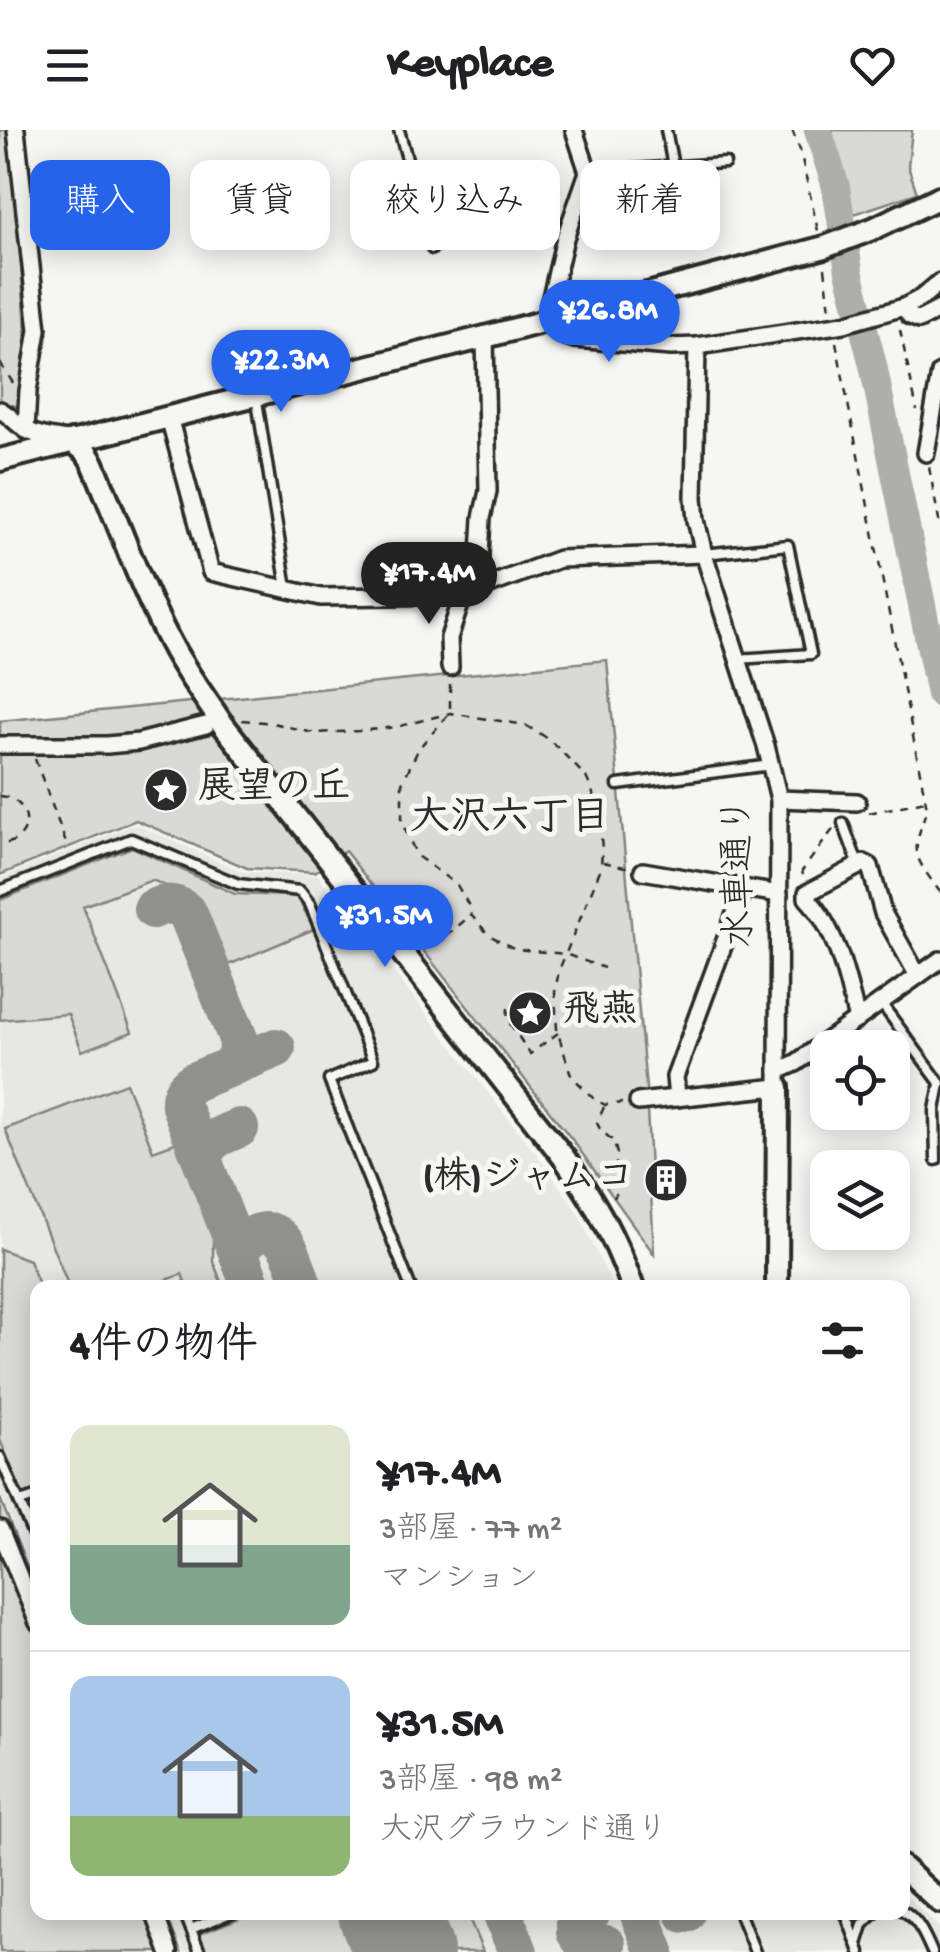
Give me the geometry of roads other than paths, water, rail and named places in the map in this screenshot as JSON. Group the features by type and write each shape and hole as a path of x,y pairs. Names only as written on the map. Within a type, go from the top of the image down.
{"street":[{"path":"16,130 38,330 26,430"},
{"path":"574,130 584,160"},
{"path":"580,195 565,238 548,319 562,335 574,339 697,346 838,325 900,308 922,298 940,282"},
{"path":"0,460 824,247 940,197"},
{"path":"900,308 920,320 940,310"},
{"path":"450,667 449,638 471,593 488,491 485,336"},
{"name":"水車通り","path":"697,346 696,520 779,799 777,1280"},
{"path":"926,453 940,373"},
{"path":"0,410 26,430 72,441 86,452 162,624 200,692 564,1159 596,1204 630,1280"},
{"path":"169,417 211,572 320,597 471,593 559,559 704,554"},
{"path":"0,745 139,742 206,725"},
{"path":"779,799 857,802"},
{"path":"857,1020 846,972 822,914 807,893 864,863 870,866 883,913 918,976"},
{"path":"643,871 779,894"},
{"path":"677,1098 675,1077 744,889"},
{"path":"638,1102 778,1079 940,960"},
{"path":"0,1529 30,1604"},
{"path":"910,1874 940,1902"},
{"path":"157,1920 170,1952"}],"lane":[{"path":"399,130 407,160"},
{"path":"666,130 672,160"},
{"path":"720,163 726,163"},
{"path":"256,395 287,590"},
{"path":"704,554 788,544 811,654 738,659"},
{"path":"618,785 771,765"},
{"path":"844,823 859,866"},
{"path":"0,892 130,839 238,884 300,892 310,904 373,1061 330,1080 408,1280"},
{"path":"881,1004 940,1084 934,1110 938,1131 936,1160"},
{"path":"0,1458 30,1526"},
{"path":"20,1502 30,1499"},
{"path":"910,1914 932,1952"},
{"path":"187,1920 200,1952"},
{"path":"191,1930 214,1920"},
{"path":"742,1920 755,1952"},
{"path":"849,1920 859,1949"},
{"path":"859,1949 863,1925 868,1920"}],"waterway":[{"path":"818,130 836,187 849,271 873,365 940,694"}],"place":[{"name":"展望の丘","path":"166,790"},
{"name":"飛燕","path":"530,1013"},
{"name":"(株)ジャムコ","path":"666,1180"}],"district":[{"name":"大沢六丁目","path":"510,820"}]}
